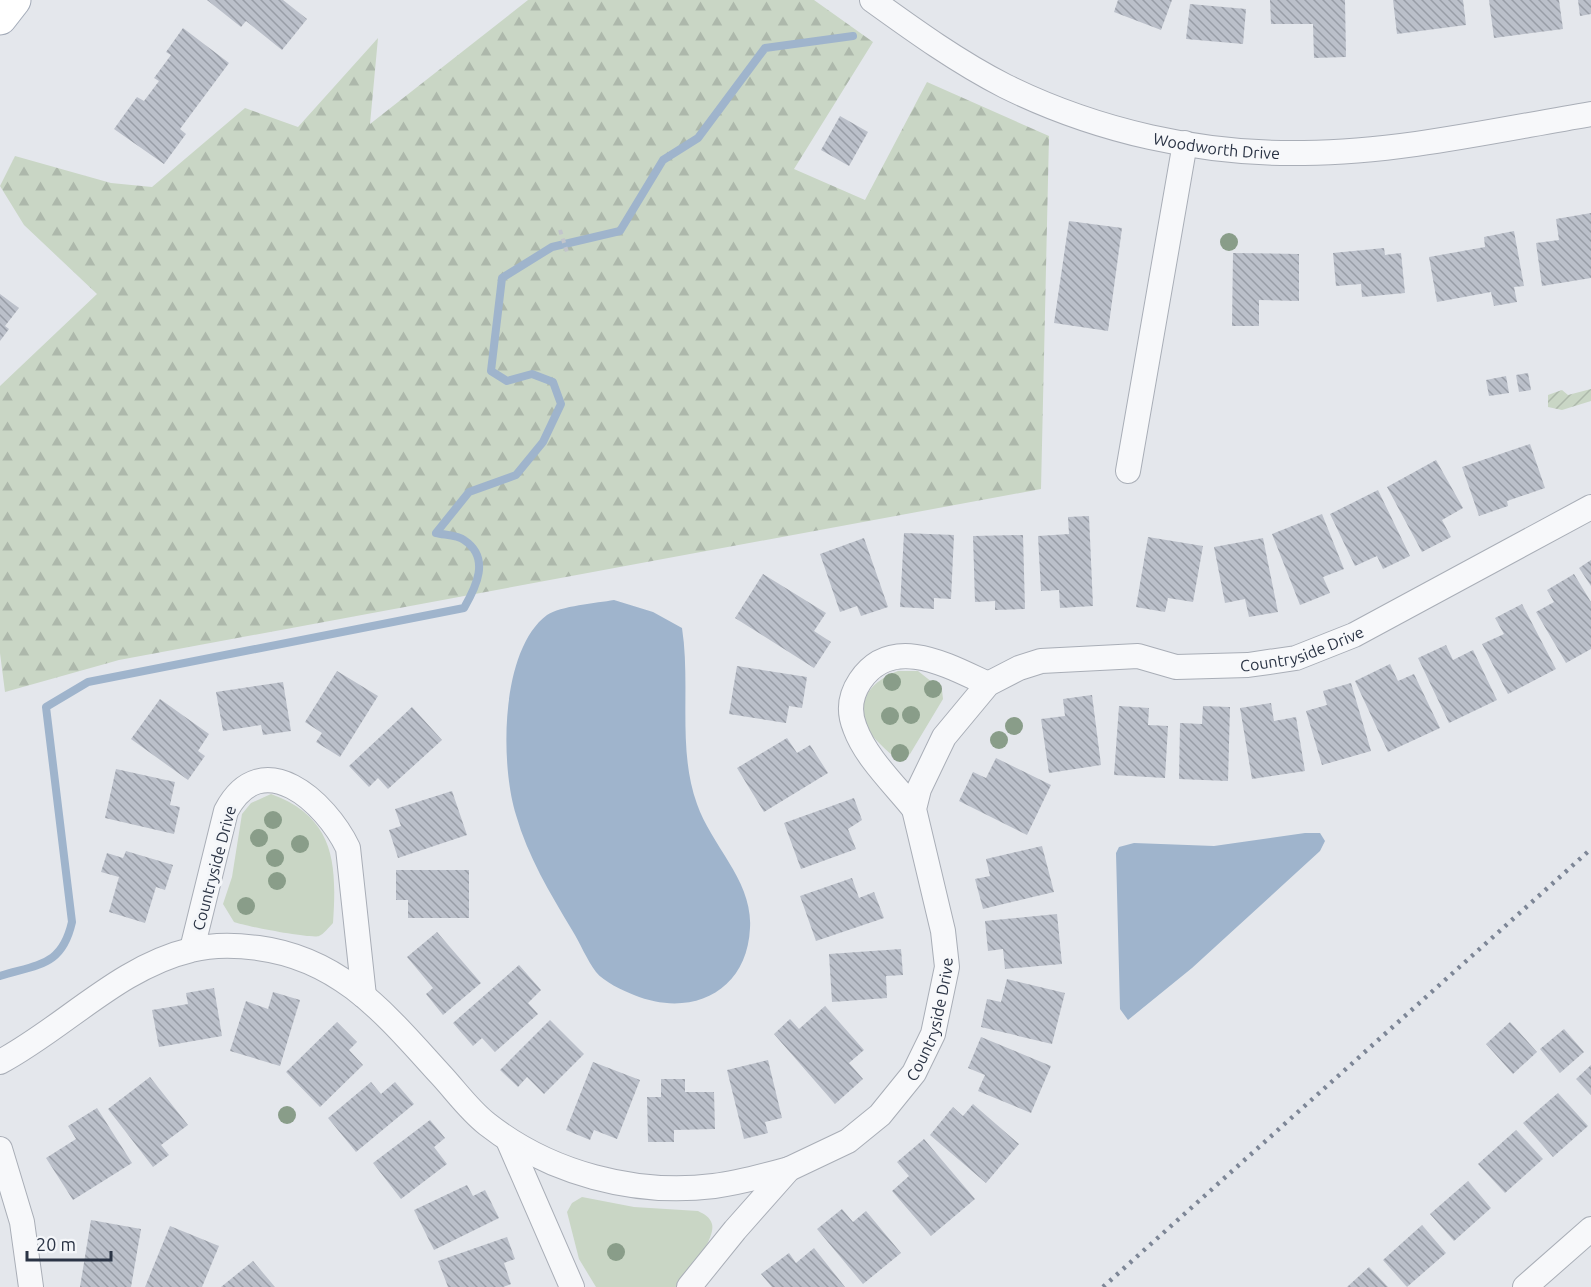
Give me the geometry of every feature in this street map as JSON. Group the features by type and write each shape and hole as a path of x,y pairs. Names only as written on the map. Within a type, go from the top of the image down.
{"main road":[{"path":"0,18 14,0"}],"street":[{"name":"Woodworth Drive","path":"872,0 935,45 1006,86 1063,111 1102,124 1185,143 1264,153 1334,152 1402,144 1591,114"},
{"path":"1128,471 1185,143"},
{"name":"Countryside Drive","path":"914,809 919,789 944,737 988,684 1019,668 1041,661 1138,656 1176,667 1248,665 1296,658 1354,635 1591,507"},
{"name":"Countryside Drive","path":"0,1062 29,1047 150,964 192,949 233,945 281,951 327,969 364,996 386,1014 484,1122 508,1140 564,1166 592,1177 632,1186 673,1189 714,1186 789,1169 848,1141 880,1115 914,1073 933,1034 947,967 944,931 914,809 865,747 855,730 850,711 853,691 864,675 880,662 898,656 918,656 937,661 988,684"},
{"name":"Countryside Drive","path":"192,949 226,811 234,796 245,787 273,780 311,797 339,829 348,848 364,996"},
{"name":"Countryside Drive","path":"508,1140 572,1287"},
{"path":"0,1149 22,1222 31,1287"},
{"name":"Countryside Drive","path":"688,1287 789,1169"},
{"path":"1525,1287 1591,1229"}],"path":[{"path":"560,230 567,252"}],"green space":[{"path":"528,0 814,0 873,42 794,169 865,200 927,82 1049,136 1041,489 119,660 5,692 0,653 0,386 97,294 24,225 0,186 15,156 111,183 152,187 245,108 298,127 378,38 370,124"},
{"path":"1591,389 1591,401 1562,410 1548,407 1548,395 1562,390 1568,395"},
{"path":"898,671 918,671 942,690 943,699 910,754 903,759 896,759 873,736 867,728 863,708 874,685"},
{"path":"271,794 292,804 308,816 320,829 328,845 334,881 333,923 319,936 292,934 234,922 223,904 232,877 242,814 251,803"},
{"path":"582,1197 634,1207 698,1211 710,1219 712,1231 705,1248 676,1287 596,1287 579,1259 567,1212 572,1203"}],"water":[{"path":"614,600 653,612 682,628 687,761 691,783 704,820 739,879 749,911 750,928 746,950 738,969 727,984 695,1001 675,1003 655,1001 634,995 604,979 596,972 533,860 516,815 511,793 506,739 512,680 520,654 532,632 547,615 569,607"},
{"path":"1305,833 1320,833 1325,841 1320,851 1192,968 1128,1020 1120,1009 1116,853 1119,847 1134,843 1214,846"}],"building":[{"path":"207,0 283,0 307,19 282,50 246,21 241,27"},
{"path":"1118,0 1172,0 1161,30 1114,12"},
{"path":"1270,0 1345,0 1346,57 1314,58 1313,24 1271,24"},
{"path":"1393,0 1463,0 1466,25 1397,34"},
{"path":"1489,0 1559,0 1563,29 1494,38"},
{"path":"1578,0 1591,0 1591,14 1580,16"},
{"path":"1190,4 1246,9 1243,44 1186,39"},
{"path":"183,28 229,63 180,129 186,134 164,164 114,129 137,97 144,101 159,81 154,78 171,55 166,52"},
{"path":"840,116 868,132 849,166 821,150"},
{"path":"1591,213 1591,278 1542,286 1536,243 1559,240 1556,219"},
{"path":"1069,221 1122,228 1108,331 1054,323"},
{"path":"1514,231 1524,286 1514,287 1517,302 1494,306 1491,292 1437,302 1429,257 1485,247 1484,237"},
{"path":"1384,248 1385,255 1401,253 1405,293 1362,297 1361,284 1336,286 1333,253"},
{"path":"1233,253 1299,254 1299,301 1259,300 1259,326 1232,326"},
{"path":"0,294 19,308 5,326 9,329 0,341"},
{"path":"1528,373 1531,390 1519,392 1516,375"},
{"path":"1506,376 1509,393 1489,396 1486,380"},
{"path":"1530,444 1545,488 1507,501 1508,506 1479,516 1462,467"},
{"path":"1436,460 1463,508 1442,520 1451,537 1422,552 1387,487"},
{"path":"1378,490 1410,556 1383,569 1377,556 1355,566 1330,514"},
{"path":"1322,514 1344,569 1323,577 1330,593 1300,605 1272,534"},
{"path":"1089,516 1093,606 1060,608 1059,590 1041,591 1038,536 1069,534 1068,517"},
{"path":"904,533 954,535 951,599 934,598 934,609 900,607"},
{"path":"1023,535 1025,609 995,610 995,601 975,602 973,536"},
{"path":"1148,537 1203,546 1193,602 1168,598 1165,612 1136,607"},
{"path":"864,538 888,607 861,616 857,606 840,612 820,554"},
{"path":"1263,538 1278,612 1249,617 1245,599 1225,603 1214,547"},
{"path":"1591,560 1591,586 1579,568"},
{"path":"763,574 826,613 814,631 831,642 814,668 735,618"},
{"path":"1574,574 1591,602 1591,649 1566,663 1536,612 1554,602 1547,590"},
{"path":"1522,604 1556,669 1508,694 1482,644 1504,634 1495,618"},
{"path":"1446,645 1453,660 1473,650 1497,700 1449,723 1418,658"},
{"path":"1390,664 1398,681 1414,674 1440,728 1388,752 1355,681"},
{"path":"737,666 807,677 802,708 789,706 786,723 729,714"},
{"path":"337,671 378,696 340,757 316,742 322,733 305,722"},
{"path":"283,682 291,731 263,735 261,725 223,731 216,692"},
{"path":"1351,683 1371,751 1322,765 1306,711 1327,705 1323,691"},
{"path":"1092,695 1101,765 1049,773 1041,719 1065,716 1063,699"},
{"path":"160,699 209,734 198,751 205,756 188,780 131,739"},
{"path":"1271,703 1274,721 1296,717 1305,771 1252,779 1240,708"},
{"path":"1119,706 1149,708 1148,725 1168,726 1165,778 1114,775"},
{"path":"1203,706 1230,707 1228,781 1179,779 1180,723 1202,724"},
{"path":"412,707 442,740 388,789 378,778 369,787 349,766"},
{"path":"787,738 797,753 810,745 828,773 764,812 737,768"},
{"path":"996,758 1051,785 1027,835 959,801 973,772 986,778"},
{"path":"116,769 175,782 170,805 180,807 174,834 105,818"},
{"path":"452,791 467,835 398,858 389,830 401,826 395,809"},
{"path":"854,798 862,820 848,829 856,849 801,869 784,823"},
{"path":"1042,846 1054,892 983,909 975,879 990,876 986,859"},
{"path":"126,851 173,865 165,890 156,887 145,923 109,912 119,877 101,872 107,853 123,858"},
{"path":"396,870 469,870 469,918 408,918 408,900 396,900"},
{"path":"852,878 859,898 874,892 884,918 816,941 800,896"},
{"path":"1057,914 1062,964 1005,969 1003,949 988,951 985,921"},
{"path":"437,932 481,983 443,1015 426,994 433,988 407,957"},
{"path":"901,949 903,975 886,976 887,998 832,1002 829,954"},
{"path":"519,965 541,990 528,1003 538,1014 495,1052 482,1038 473,1046 453,1023"},
{"path":"1007,979 1065,993 1052,1044 981,1027 987,999 1001,1002"},
{"path":"214,988 222,1036 159,1047 152,1010 188,1004 186,993"},
{"path":"273,992 300,1000 280,1066 230,1051 246,1001 268,1009"},
{"path":"825,1006 864,1050 849,1063 863,1079 835,1104 774,1034 790,1019 799,1029"},
{"path":"550,1020 584,1054 544,1094 527,1077 518,1087 500,1070"},
{"path":"337,1022 357,1042 349,1050 363,1065 320,1107 286,1072"},
{"path":"1510,1022 1537,1052 1513,1074 1486,1044"},
{"path":"1564,1029 1584,1052 1560,1073 1540,1049"},
{"path":"981,1037 1051,1066 1031,1113 978,1091 985,1075 968,1068"},
{"path":"768,1060 782,1118 765,1122 768,1133 744,1139 727,1070"},
{"path":"593,1062 640,1080 617,1139 594,1130 590,1140 566,1130"},
{"path":"1591,1065 1591,1095 1576,1079"},
{"path":"150,1077 188,1125 161,1145 169,1155 153,1167 108,1109"},
{"path":"661,1079 685,1079 685,1092 714,1092 715,1129 674,1130 674,1142 648,1142 647,1097 661,1097"},
{"path":"371,1082 381,1094 395,1082 414,1104 356,1152 328,1118"},
{"path":"1558,1093 1588,1126 1553,1157 1523,1123"},
{"path":"973,1104 1019,1144 986,1183 930,1135 953,1107 963,1116"},
{"path":"97,1108 132,1163 73,1200 46,1158 76,1139 68,1126"},
{"path":"430,1120 445,1138 434,1147 447,1164 401,1199 373,1163"},
{"path":"1516,1130 1543,1159 1505,1193 1478,1164"},
{"path":"924,1139 975,1199 931,1236 892,1191 909,1176 897,1162"},
{"path":"1468,1181 1491,1208 1454,1241 1430,1214"},
{"path":"467,1185 473,1196 485,1190 499,1218 434,1250 414,1210"},
{"path":"842,1209 853,1222 866,1211 901,1253 863,1284 817,1229"},
{"path":"91,1220 141,1229 131,1287 80,1287"},
{"path":"1422,1225 1446,1253 1407,1287 1383,1260"},
{"path":"170,1226 219,1246 202,1287 145,1287"},
{"path":"507,1237 515,1259 504,1263 511,1284 503,1287 448,1287 438,1261"},
{"path":"814,1248 845,1287 772,1287 761,1274 789,1253 796,1263"},
{"path":"253,1261 275,1287 221,1287"},
{"path":"1369,1267 1388,1287 1347,1287"}],"waterway":[{"path":"0,976 47,961 62,947 72,922 46,707 88,682 464,608 479,573 477,555 472,547 461,538 436,533 469,492 516,475 543,442 561,404 553,382 532,374 507,381 491,371 502,278 552,247 620,231 663,160 698,138 765,48 853,36"}],"railway":[{"path":"1103,1287 1591,849"}]}
